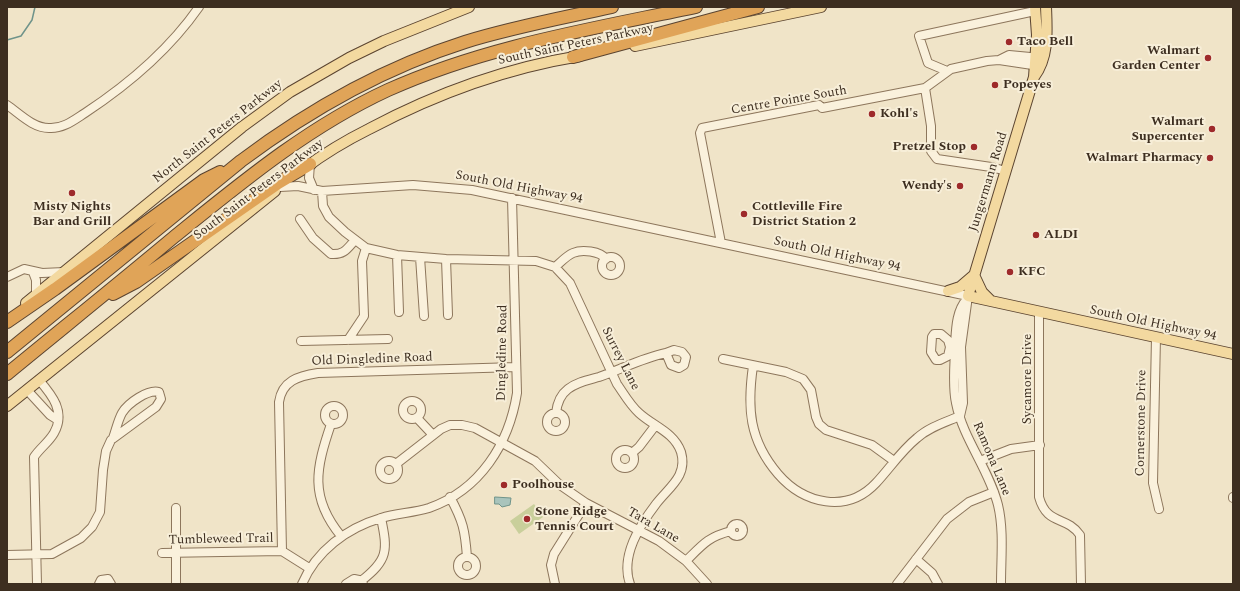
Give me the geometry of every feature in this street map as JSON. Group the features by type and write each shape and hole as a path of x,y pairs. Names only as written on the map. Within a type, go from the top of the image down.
{"highway":[{"path":"550,20 584,7"},
{"path":"7,352 240,161 315,110 382,74 464,42 550,20 612,7"},
{"path":"7,374 278,155 331,120 386,91 445,67 507,48 696,7"},
{"path":"573,57 758,7"},
{"path":"7,322 61,285 204,180 240,161"},
{"path":"90,306 136,282 278,183 310,164"}],"main road":[{"name":"North Saint Peters Parkway","path":"7,318 242,127 290,92 349,58 384,41 469,7"},
{"name":"South Saint Peters Parkway","path":"7,406 310,164 352,138 398,114 436,97 495,76 573,57 822,7"},
{"name":"Jungermann Road","path":"968,297 1047,38 1046,7"},
{"name":"Jungermann Road","path":"1035,9 1039,62"},
{"path":"948,291 960,287 974,275 982,292 990,301"},
{"name":"South Old Highway 94","path":"968,297 1233,354"}],"street":[{"path":"7,105 37,126 52,129 61,127 100,103 133,79 168,45 199,7"},
{"path":"947,71 928,63 919,36 1035,9"},
{"name":"Centre Pointe South","path":"721,243 700,133 702,128 819,105 822,108 925,88 947,71 999,60 1009,55 1039,62"},
{"path":"925,88 931,126 931,152 937,159 991,167 1006,171"},
{"path":"310,164 309,178 318,190 323,206 329,217 366,248 396,255 446,259 536,261 555,267 573,253 587,251 603,255 606,259"},
{"name":"South Old Highway 94","path":"280,187 298,186 318,190 389,186 432,186 472,190 948,291 968,297"},
{"name":"Dingledine Road","path":"302,584 309,568 326,549 341,536 361,525 381,518 429,508 450,497 473,481 488,465 502,443 513,416 517,393 512,198"},
{"path":"300,219 313,238 331,254 340,254 344,252 355,240"},
{"path":"348,340 364,316 362,261 366,248"},
{"path":"396,255 399,312"},
{"path":"420,257 424,316"},
{"path":"446,259 448,315"},
{"name":"Surrey Lane","path":"555,267 570,283 625,397 639,413 655,426 668,433 676,442 682,462 681,474 676,483 656,504 640,531 628,558 626,572 630,584"},
{"path":"7,277 24,270 33,272 64,272"},
{"path":"33,272 36,280 36,295"},
{"name":"Ramona Lane","path":"968,297 956,347 958,386 962,403 960,416 994,492 1000,520 1001,584"},
{"name":"Sycamore Drive","path":"1039,313 1039,490 1041,505 1050,516 1073,528 1080,535 1081,584"},
{"name":"Cornerstone Drive","path":"1156,337 1153,483 1159,508"},
{"path":"301,341 388,339"},
{"path":"556,413 561,397 568,389 578,383 612,372 648,356 666,353"},
{"path":"722,359 786,372 802,379 811,390 816,417 819,424 826,430 872,445 894,461"},
{"path":"753,366 749,402 751,419 757,441 766,459 777,473 799,492 819,502 846,502 868,490 917,437 960,416"},
{"name":"Old Dingledine Road","path":"282,551 279,402 282,390 290,380 305,375 318,373 516,367"},
{"path":"37,584 34,457 55,432 58,420 58,408 55,398 39,380"},
{"path":"27,390 58,420"},
{"path":"7,556 48,555 81,538 95,524 100,512 106,452 113,438 122,412 146,394 155,391 159,392 161,399 156,407 113,438"},
{"path":"417,418 433,435"},
{"path":"331,424 318,464 319,488 322,505 341,536"},
{"name":"Tara Lane","path":"396,464 433,435 450,426 462,425 475,428 535,461 560,485 586,503 659,541 686,561 707,584"},
{"path":"632,453 639,448 655,426"},
{"path":"980,461 1010,449 1040,445"},
{"path":"897,584 947,520 957,510 969,502 994,492"},
{"path":"450,497 462,519 466,532 467,558"},
{"path":"554,584 551,565 554,554 586,503"},
{"path":"176,508 176,584"},
{"path":"346,584 354,578 362,583 377,569 382,562 385,539 381,518"},
{"path":"686,561 708,540 716,535 731,531"},
{"path":"282,551 309,568"},
{"name":"Tumbleweed Trail","path":"162,553 282,551"},
{"path":"916,559 932,573 938,584"},
{"path":"99,584 101,580 105,578 110,581 111,584"}],"green space":[{"name":"Stone Ridge Tennis Court","path":"534,504 543,517 519,534 510,521"}],"water":[{"path":"495,497 511,498 510,505 502,507 499,504 495,504"}],"waterway":[{"path":"7,40 21,36 32,20 35,7"}],"place":[{"name":"Taco Bell","path":"1009,42"},
{"name":"Walmart Garden Center","path":"1208,58"},
{"name":"Popeyes","path":"995,85"},
{"name":"Kohl's","path":"872,114"},
{"name":"Walmart Supercenter","path":"1212,129"},
{"name":"Pretzel Stop","path":"974,147"},
{"name":"Walmart Pharmacy","path":"1210,158"},
{"name":"Wendy's","path":"960,186"},
{"name":"Misty Nights Bar and Grill","path":"72,193"},
{"name":"Cottleville Fire District Station 2","path":"744,214"},
{"name":"ALDI","path":"1036,235"},
{"name":"KFC","path":"1010,272"},
{"name":"Poolhouse","path":"504,485"},
{"name":"Stone Ridge Tennis Court","path":"527,519"}]}
